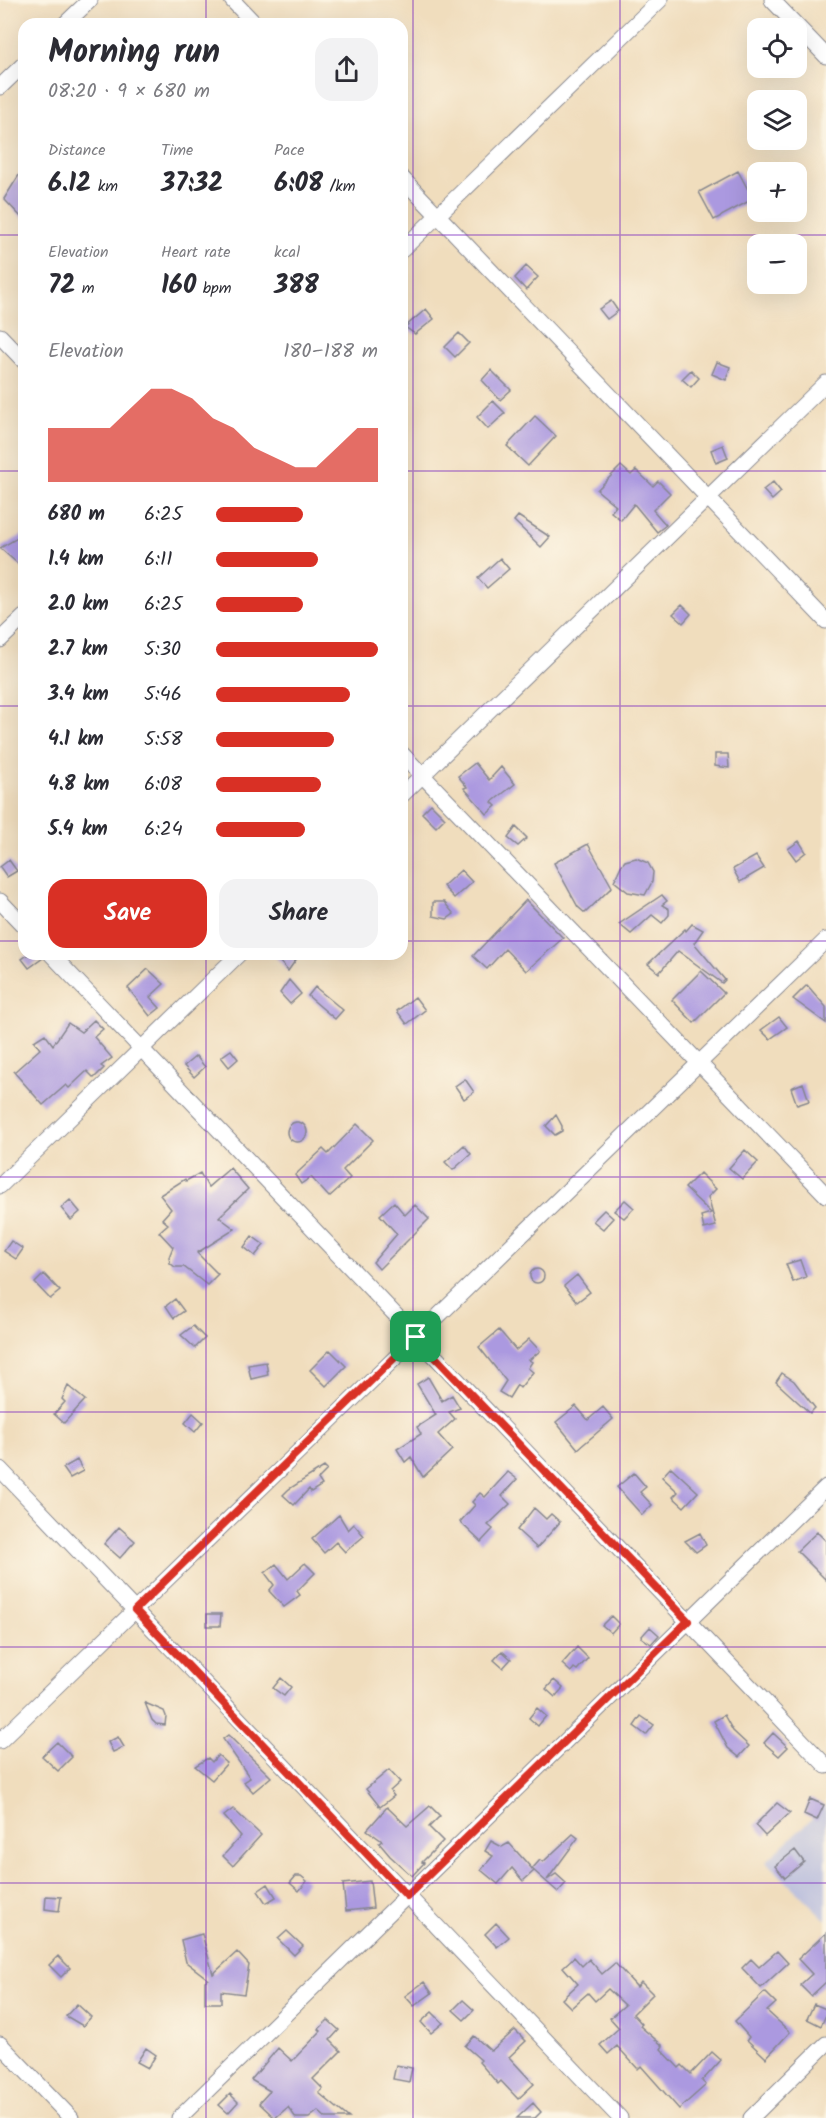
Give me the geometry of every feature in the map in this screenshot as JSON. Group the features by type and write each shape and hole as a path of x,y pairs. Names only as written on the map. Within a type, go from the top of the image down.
{"street":[{"path":"71,18 90,0"},
{"path":"232,0 249,18"},
{"path":"408,244 660,0"},
{"path":"772,0 826,56"},
{"path":"0,87 18,70"},
{"path":"408,184 826,621"},
{"path":"0,336 18,355"},
{"path":"408,790 826,383"},
{"path":"0,640 18,623"},
{"path":"408,760 826,1195"},
{"path":"0,901 18,920"},
{"path":"0,1741 826,940"},
{"path":"57,960 826,1766"},
{"path":"0,1186 233,960"},
{"path":"0,1469 620,2118"},
{"path":"179,2118 826,1487"},
{"path":"0,2044 70,2118"},
{"path":"751,2118 826,2044"}],"shaded area":[{"path":"826,1805 826,1920 766,1862"}],"building":[{"path":"738,171 747,188 747,202 714,220 699,192"},
{"path":"18,177 18,214 4,199"},
{"path":"526,266 538,277 526,290 515,278"},
{"path":"611,301 618,311 607,319 599,309"},
{"path":"426,309 434,319 415,334 408,329 408,324"},
{"path":"459,333 469,343 455,357 445,347"},
{"path":"717,362 730,367 726,380 712,374"},
{"path":"491,370 511,390 500,400 482,380"},
{"path":"691,370 699,378 691,387 682,379"},
{"path":"493,401 505,413 488,429 477,417"},
{"path":"535,416 556,436 528,466 507,446"},
{"path":"723,445 728,458 716,463 711,450"},
{"path":"621,466 631,475 636,470 653,486 658,481 670,493 653,510 666,525 657,532 634,504 621,520 611,512 616,506 597,490"},
{"path":"773,482 781,492 772,500 763,490"},
{"path":"518,516 550,537 541,547 514,521"},
{"path":"18,538 18,564 0,548"},
{"path":"500,558 509,569 487,588 478,578"},
{"path":"682,605 691,614 683,623 673,614"},
{"path":"715,754 728,754 729,768 715,766"},
{"path":"475,763 489,780 501,767 515,784 492,802 496,806 487,814 464,788 467,787 458,776"},
{"path":"431,804 445,818 436,827 422,813"},
{"path":"516,827 527,838 518,846 508,838"},
{"path":"799,841 806,852 796,860 788,849"},
{"path":"588,844 612,887 585,913 578,907 554,863"},
{"path":"756,856 764,868 740,882 733,869"},
{"path":"636,858 648,863 653,872 652,882 645,895 628,892 614,881 625,861"},
{"path":"9,860 17,871 7,877 0,867"},
{"path":"461,870 472,882 454,898 443,886"},
{"path":"662,895 667,901 662,905 669,909 669,915 662,923 652,915 631,934 619,924"},
{"path":"526,900 563,938 526,971 505,949 487,969 473,956"},
{"path":"433,902 444,902 454,914 447,919 433,916"},
{"path":"692,924 703,930 694,943 725,980 722,983 678,951 659,973 648,964"},
{"path":"23,960 40,960 29,968"},
{"path":"278,960 296,960 288,971"},
{"path":"148,969 164,984 150,997 160,1008 150,1016 128,988"},
{"path":"701,971 724,993 694,1023 672,1000"},
{"path":"289,980 301,994 290,1004 280,993"},
{"path":"807,985 826,1007 826,1023 793,999"},
{"path":"315,987 343,1010 335,1019 308,996"},
{"path":"415,997 425,1010 407,1024 397,1011"},
{"path":"779,1017 787,1027 770,1039 761,1030"},
{"path":"94,1020 103,1029 94,1037 112,1058 101,1066 104,1068 94,1078 87,1071 69,1088 66,1085 43,1105 14,1072 40,1049 34,1041 45,1034 53,1045 68,1023 81,1032"},
{"path":"231,1050 238,1059 229,1067 221,1057"},
{"path":"196,1056 205,1067 194,1077 184,1066"},
{"path":"465,1079 474,1092 464,1099 455,1086"},
{"path":"803,1083 809,1101 797,1105 791,1088"},
{"path":"556,1115 562,1131 555,1135 546,1126"},
{"path":"293,1122 301,1122 307,1128 307,1136 301,1142 293,1142 287,1136 287,1128"},
{"path":"357,1124 373,1140 343,1170 350,1178 329,1197 311,1177 301,1184 295,1175 323,1149 328,1154"},
{"path":"464,1145 471,1154 453,1170 445,1162"},
{"path":"745,1150 758,1162 742,1179 729,1168"},
{"path":"230,1168 248,1189 219,1217 235,1229 197,1253 218,1274 207,1285 184,1267 175,1267 170,1263 169,1257 173,1247 159,1232 168,1224 162,1219 171,1209 160,1195 185,1179 186,1181 200,1173 208,1187"},
{"path":"700,1173 716,1189 708,1197 716,1226 704,1229 701,1216 711,1213 685,1188"},
{"path":"70,1200 80,1212 71,1220 61,1208"},
{"path":"625,1200 634,1208 624,1218 614,1211"},
{"path":"394,1202 405,1215 415,1205 429,1219 379,1269 373,1262 397,1234 380,1215"},
{"path":"604,1210 613,1218 603,1229 593,1221"},
{"path":"252,1236 264,1245 255,1256 244,1247"},
{"path":"11,1241 23,1249 16,1259 4,1251"},
{"path":"800,1260 806,1277 793,1282 786,1264"},
{"path":"534,1269 540,1269 544,1276 540,1283 534,1283 530,1279 530,1273"},
{"path":"44,1274 60,1291 50,1299 35,1283"},
{"path":"577,1275 590,1292 577,1302 564,1286"},
{"path":"175,1299 184,1311 174,1318 166,1306"},
{"path":"193,1326 205,1338 195,1348 181,1335"},
{"path":"499,1330 516,1350 529,1339 540,1351 529,1360 532,1362 528,1368 533,1372 520,1388 517,1385 509,1398 499,1392 506,1381 479,1347"},
{"path":"330,1350 346,1366 326,1386 310,1370"},
{"path":"266,1362 268,1375 251,1379 248,1365"},
{"path":"782,1373 794,1381 815,1408 810,1413 776,1382"},
{"path":"428,1377 442,1401 452,1395 460,1408 449,1412 455,1419 438,1434 452,1450 423,1477 411,1457 405,1462 397,1449 421,1434 417,1427 436,1415 417,1384"},
{"path":"68,1386 85,1400 64,1423 54,1414 65,1402 62,1399"},
{"path":"576,1406 588,1420 603,1407 613,1419 578,1449 556,1422"},
{"path":"193,1413 203,1422 195,1432 185,1423"},
{"path":"77,1460 83,1471 70,1478 63,1468"},
{"path":"324,1467 327,1470 318,1479 322,1485 311,1492 309,1489 294,1505 283,1495 289,1489"},
{"path":"671,1467 698,1492 684,1507 673,1497 678,1492 662,1477"},
{"path":"508,1472 517,1479 502,1496 510,1504 488,1525 493,1529 481,1542 460,1522 475,1505 472,1502 480,1493 485,1497"},
{"path":"634,1473 646,1487 640,1492 652,1505 642,1515 617,1487"},
{"path":"534,1508 546,1519 551,1514 560,1522 537,1548 517,1530"},
{"path":"339,1515 348,1530 354,1524 364,1536 345,1552 336,1542 324,1553 312,1539"},
{"path":"119,1527 135,1541 120,1558 104,1544"},
{"path":"817,1532 826,1541 826,1580 797,1551"},
{"path":"700,1533 706,1545 696,1552 685,1541"},
{"path":"305,1563 315,1573 297,1591 300,1595 284,1607 269,1591 274,1585 265,1573 276,1564 288,1579"},
{"path":"207,1614 221,1614 220,1626 207,1626"},
{"path":"611,1616 619,1624 611,1633 602,1625"},
{"path":"650,1627 659,1635 651,1644 641,1637"},
{"path":"577,1647 588,1658 577,1670 574,1668 571,1672 562,1664"},
{"path":"502,1651 511,1659 503,1668 494,1660"},
{"path":"281,1678 291,1687 284,1696 273,1688"},
{"path":"554,1680 563,1688 555,1697 546,1689"},
{"path":"145,1703 164,1711 165,1725 156,1724 152,1720"},
{"path":"537,1708 546,1716 538,1726 529,1718"},
{"path":"724,1715 733,1731 749,1746 739,1757 728,1748 714,1721"},
{"path":"641,1716 654,1725 646,1735 634,1726"},
{"path":"773,1733 788,1747 779,1756 764,1743"},
{"path":"228,1735 271,1777 253,1792 244,1782 250,1778 223,1739"},
{"path":"118,1737 124,1747 113,1752 108,1742"},
{"path":"57,1742 72,1757 58,1771 42,1756"},
{"path":"218,1755 227,1763 212,1780 195,1766 208,1758 212,1762"},
{"path":"389,1770 400,1782 390,1791 394,1796 380,1807 366,1789"},
{"path":"810,1799 824,1805 817,1820 804,1814"},
{"path":"777,1803 790,1813 765,1836 755,1825"},
{"path":"430,1806 440,1816 429,1827 443,1841 412,1876 390,1856 379,1843 382,1841 367,1830 387,1807 407,1826"},
{"path":"233,1809 261,1835 233,1866 223,1856 241,1836 224,1816"},
{"path":"573,1834 578,1838 547,1880 556,1874 566,1883 558,1892 532,1869 540,1860 543,1862"},
{"path":"491,1841 502,1847 509,1843 534,1871 523,1881 512,1868 498,1884 481,1870 493,1856 485,1851"},
{"path":"795,1850 804,1862 785,1878 775,1866"},
{"path":"296,1876 301,1876 307,1881 299,1891 290,1883"},
{"path":"370,1881 373,1908 346,1911 343,1884"},
{"path":"268,1884 276,1897 266,1903 258,1891"},
{"path":"46,1896 61,1897 59,1911 45,1909"},
{"path":"496,1923 509,1937 497,1947 485,1934"},
{"path":"287,1931 303,1946 294,1955 278,1939"},
{"path":"826,1933 826,1982 811,1996 800,1985 812,1974 798,1959"},
{"path":"202,1934 213,1974 237,1952 249,1965 244,1994 221,1991 221,2003 205,2003 205,1981 208,1979 186,1962 181,1940"},
{"path":"777,1951 788,1963 761,1988 742,1968 751,1959 759,1967"},
{"path":"58,1956 70,1968 61,1977 49,1965"},
{"path":"574,1957 582,1966 589,1959 602,1974 615,1963 637,1987 641,1982 653,1994 633,2014 642,2024 640,2026 663,2046 661,2049 679,2068 682,2065 691,2074 712,2052 721,2060 702,2081 706,2085 679,2109 641,2066 638,2069 617,2046 608,2054 600,2045 619,2028 610,2018 625,2005 608,1989 595,2001 588,1993 571,2008 562,1999 578,1984 563,1967"},
{"path":"424,1982 432,1993 414,2006 405,1996"},
{"path":"765,1992 776,2003 767,2011 790,2032 766,2058 747,2040 749,2037 735,2021"},
{"path":"463,2000 474,2010 464,2020 453,2010"},
{"path":"77,2004 91,2017 83,2026 66,2016"},
{"path":"814,2004 826,2009 821,2026 807,2019"},
{"path":"432,2012 443,2023 431,2033 421,2022"},
{"path":"328,2020 339,2030 330,2040 341,2051 313,2079 323,2089 319,2093 349,2118 326,2118 318,2111 309,2118 296,2118 288,2107 275,2118 259,2103 270,2091 251,2080 278,2048 292,2061 321,2031 319,2029"},
{"path":"515,2030 526,2041 509,2057 534,2084 518,2099 501,2081 498,2084 479,2062 481,2060 465,2046 474,2036 491,2051"},
{"path":"146,2048 156,2055 148,2068 137,2062"},
{"path":"396,2065 412,2068 409,2082 393,2079"},
{"path":"230,2094 238,2102 228,2113 219,2105"},
{"path":"533,2103 541,2112 535,2118 517,2118"}],"route":[{"path":"416,1337 688,1621 407,1896 135,1610 416,1337"}]}
